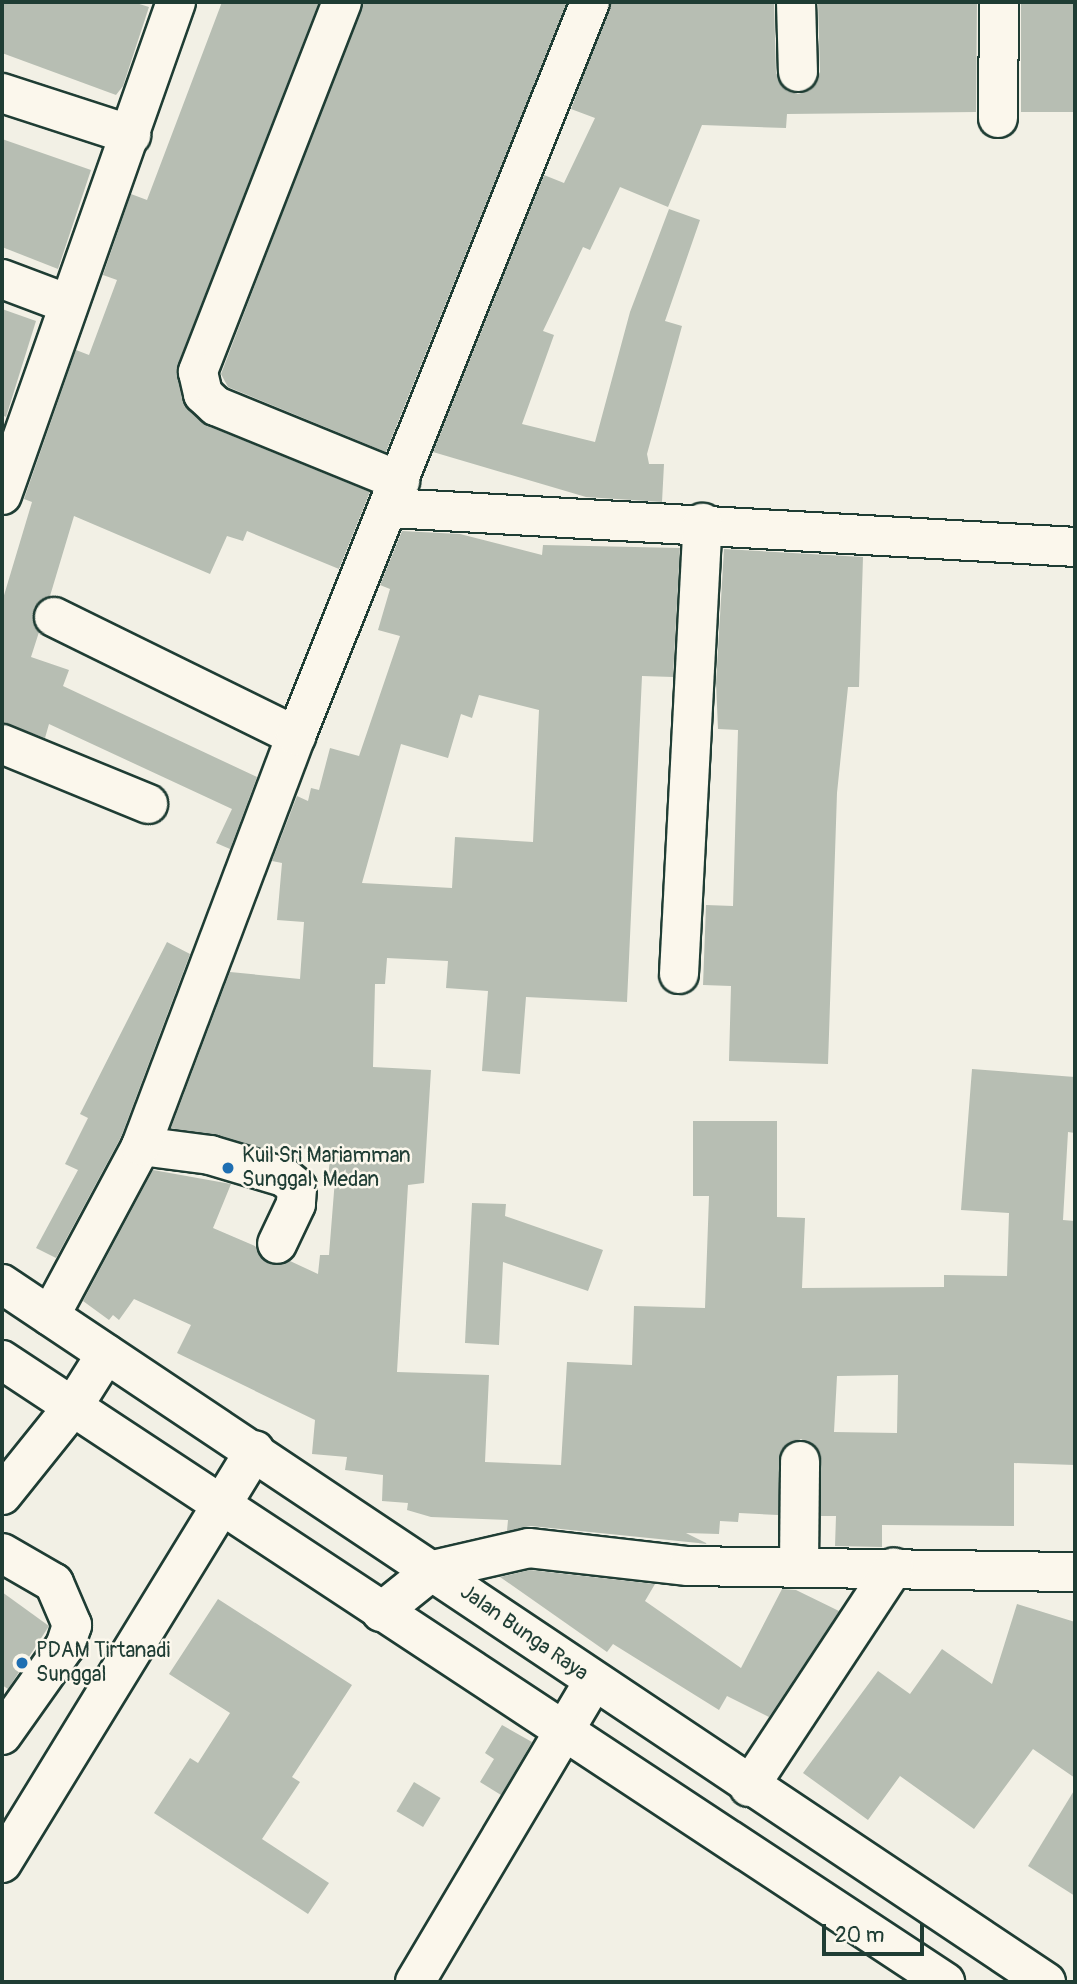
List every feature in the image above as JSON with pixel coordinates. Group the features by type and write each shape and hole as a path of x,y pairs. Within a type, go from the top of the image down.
{"street":[{"path":"2,495 8,449 68,304 131,135 176,2"},
{"path":"342,2 198,372 203,394 216,406 395,494 704,523 1075,547"},
{"path":"50,1316 141,1146 296,736 590,2"},
{"path":"796,2 798,72"},
{"path":"998,118 999,2"},
{"path":"2,93 131,135"},
{"path":"2,279 68,304"},
{"path":"679,974 704,523"},
{"path":"54,617 296,736"},
{"path":"2,744 148,804"},
{"path":"141,1146 210,1155 284,1177 297,1188 296,1204 277,1244"},
{"name":"Jalan Bunga Raya","path":"2,1284 255,1450 749,1787 1046,1982"},
{"path":"2,1495 72,1408 106,1354"},
{"path":"2,1360 945,1982"},
{"path":"2,1863 255,1450"},
{"path":"799,1564 800,1461"},
{"path":"381,1612 433,1570 529,1548 688,1566 799,1564 1075,1572"},
{"path":"2,1553 54,1583 72,1625 65,1646 2,1735"},
{"path":"749,1787 894,1567"},
{"path":"415,1982 561,1730 593,1682"}],"building":[{"path":"2,2 133,2 149,7 123,86 116,95 2,53"},
{"path":"222,2 319,2 178,364 182,399 208,426 370,492 339,569 247,531 243,541 227,536 210,574 74,516 50,596 34,608 39,632 31,657 69,670 63,686 257,777 230,849 216,843 232,809 49,724 45,738 2,722 2,602 32,502 24,499 76,350 89,355 117,280 103,275 131,194 147,200"},
{"path":"363,2 567,2 386,452 228,387 221,374"},
{"path":"611,2 774,2 776,73 787,91 798,94 810,90 820,72 818,2 977,2 976,112 787,114 786,128 702,125 668,207 620,187 590,250 583,247 543,331 554,335 522,424 595,442 630,312 669,209 700,220 665,321 682,326 647,454 649,464 664,464 662,502 586,497 433,452 544,175 564,183 595,118 571,109"},
{"path":"1021,2 1075,2 1075,112 1021,112"},
{"path":"2,139 91,170 58,269 2,247"},
{"path":"2,309 36,321 6,417 2,415"},
{"path":"402,531 460,534 542,555 543,545 680,548 673,677 642,676 627,1002 526,997 520,1074 482,1071 488,991 446,988 448,961 387,958 385,984 375,984 373,1067 431,1070 424,1183 408,1185 397,1372 489,1375 485,1462 561,1465 567,1362 632,1365 634,1306 705,1308 709,1196 693,1196 693,1121 777,1121 777,1217 805,1218 802,1288 944,1287 944,1275 1007,1276 1009,1213 961,1210 972,1069 1075,1077 1075,1133 1068,1132 1063,1220 1075,1221 1075,1465 1014,1463 1014,1526 882,1525 882,1547 835,1546 836,1516 821,1516 819,1451 801,1439 781,1451 778,1515 739,1513 738,1522 720,1521 719,1534 686,1533 708,1544 531,1526 507,1531 508,1520 431,1517 407,1510 408,1503 382,1501 383,1475 345,1470 347,1457 312,1454 315,1420 177,1353 191,1325 134,1299 119,1320 113,1315 109,1320 83,1301 153,1170 231,1184 213,1228 255,1246 267,1263 290,1261 318,1274 320,1255 329,1255 335,1179 328,1178 331,1149 262,1148 171,1128 230,972 300,979 304,922 277,920 282,863 272,861 297,796 308,801 311,788 319,790 330,748 359,756 400,636 378,630 390,589 380,585","holes":["479,695 539,710 533,842 455,837 452,888 362,883 401,744 448,758 461,714 472,718","898,1375 897,1433 834,1432 837,1376"]},
{"path":"724,549 863,557 859,687 848,687 837,793 828,1064 729,1061 731,986 703,985 706,905 733,906 738,730 718,729 716,683"},
{"path":"167,942 190,954 121,1137 56,1258 36,1248 78,1170 65,1164 88,1118 80,1114"},
{"path":"472,1203 506,1204 505,1216 603,1250 588,1291 503,1262 499,1345 465,1343"},
{"path":"530,1570 655,1584 645,1601 741,1668 782,1589 796,1590 839,1611 769,1717 727,1696 719,1710 613,1644 607,1652 500,1577"},
{"path":"2,1592 49,1626 8,1689 2,1685"},
{"path":"218,1599 352,1685 292,1777 300,1782 262,1839 329,1883 308,1914 154,1813 190,1758 198,1763 230,1713 169,1674"},
{"path":"1017,1604 1075,1622 1075,1778 1033,1749 974,1829 900,1776 868,1820 803,1773 878,1671 910,1694 942,1649 992,1684"},
{"path":"502,1725 532,1742 501,1795 480,1782 494,1759 485,1753"},
{"path":"414,1782 441,1798 423,1827 396,1811"},
{"path":"1075,1789 1075,1896 1028,1866"}],"place":[{"name":"Kuil Sri Mariamman Sunggal, Medan","path":"228,1168"},
{"name":"PDAM Tirtanadi Sunggal","path":"22,1663"}]}
